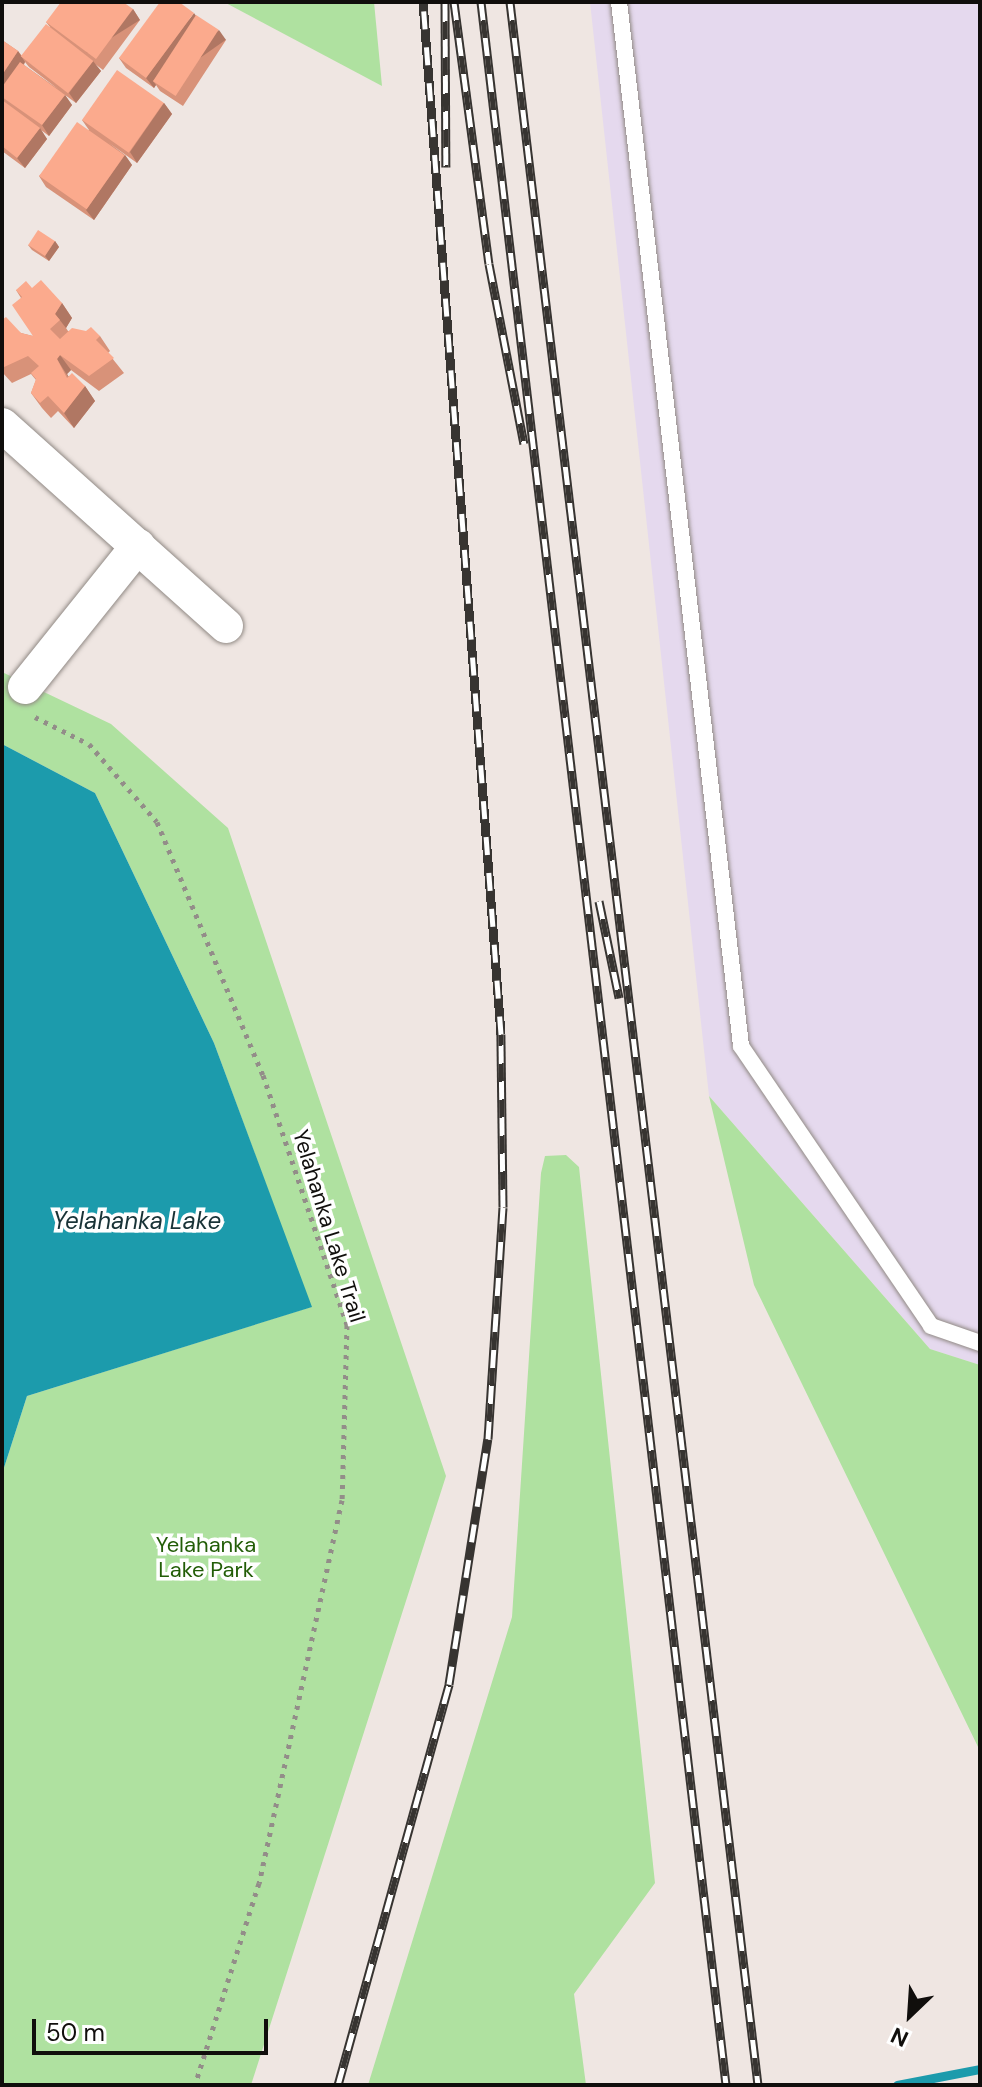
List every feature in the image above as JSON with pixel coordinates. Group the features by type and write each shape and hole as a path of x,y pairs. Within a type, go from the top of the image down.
{"street":[{"path":"8,442 138,546 226,626"},
{"path":"26,700 138,546"}],"lane":[{"path":"619,2 741,1046 931,1326 980,1343"}],"path":[{"name":"Yelahanka Lake Trail","path":"26,700 89,744 157,822 263,1075 347,1325 342,1500 259,1883 195,2085"}],"shaded area":[{"path":"590,2 980,2 980,1365 930,1349 709,1096"}],"green space":[{"path":"224,2 374,2 382,86"},
{"name":"Yelahanka Lake Park","path":"2,672 111,724 228,828 446,1476 251,2085 2,2085 2,1474 27,1396 311,1307 214,1043 95,793 2,744"},
{"path":"709,1096 930,1349 980,1365 980,1751 754,1285"},
{"path":"566,1155 579,1167 655,1883 574,1994 586,2085 368,2085 512,1617 541,1173 545,1156"}],"water":[{"name":"Yelahanka Lake","path":"2,744 95,793 214,1043 312,1307 27,1396 2,1474"}],"building":[{"path":"61,2 123,2 133,9 96,59 46,22"},
{"path":"160,2 179,2 194,13 146,78 119,58"},
{"path":"196,15 219,30 176,96 153,81"},
{"path":"46,24 93,61 68,93 21,56"},
{"path":"2,40 18,51 2,75"},
{"path":"20,62 65,95 42,125 2,97 2,87"},
{"path":"117,70 164,103 129,153 82,120"},
{"path":"2,100 40,128 17,158 2,146"},
{"path":"77,122 125,155 87,209 39,176"},
{"path":"38,230 55,241 45,256 28,245"},
{"path":"41,280 62,303 55,314 60,320 50,329 60,339 72,328 86,331 91,327 100,336 96,340 114,358 89,376 60,355 57,359 67,378 72,373 85,386 64,413 48,396 40,403 31,393 36,379 31,373 39,366 28,356 2,368 2,320 6,317 21,333 33,336 12,305 22,297 16,290 26,281 32,288"}],"waterway":[{"path":"897,2085 980,2069"}],"railway":[{"path":"338,2085 449,1684 488,1439 503,1207 501,1034 423,2"},
{"path":"454,2 489,264 524,444"},
{"path":"481,2 726,2085"},
{"path":"510,2 758,2085"},
{"path":"445,3 446,167"},
{"path":"599,901 619,998"}]}
